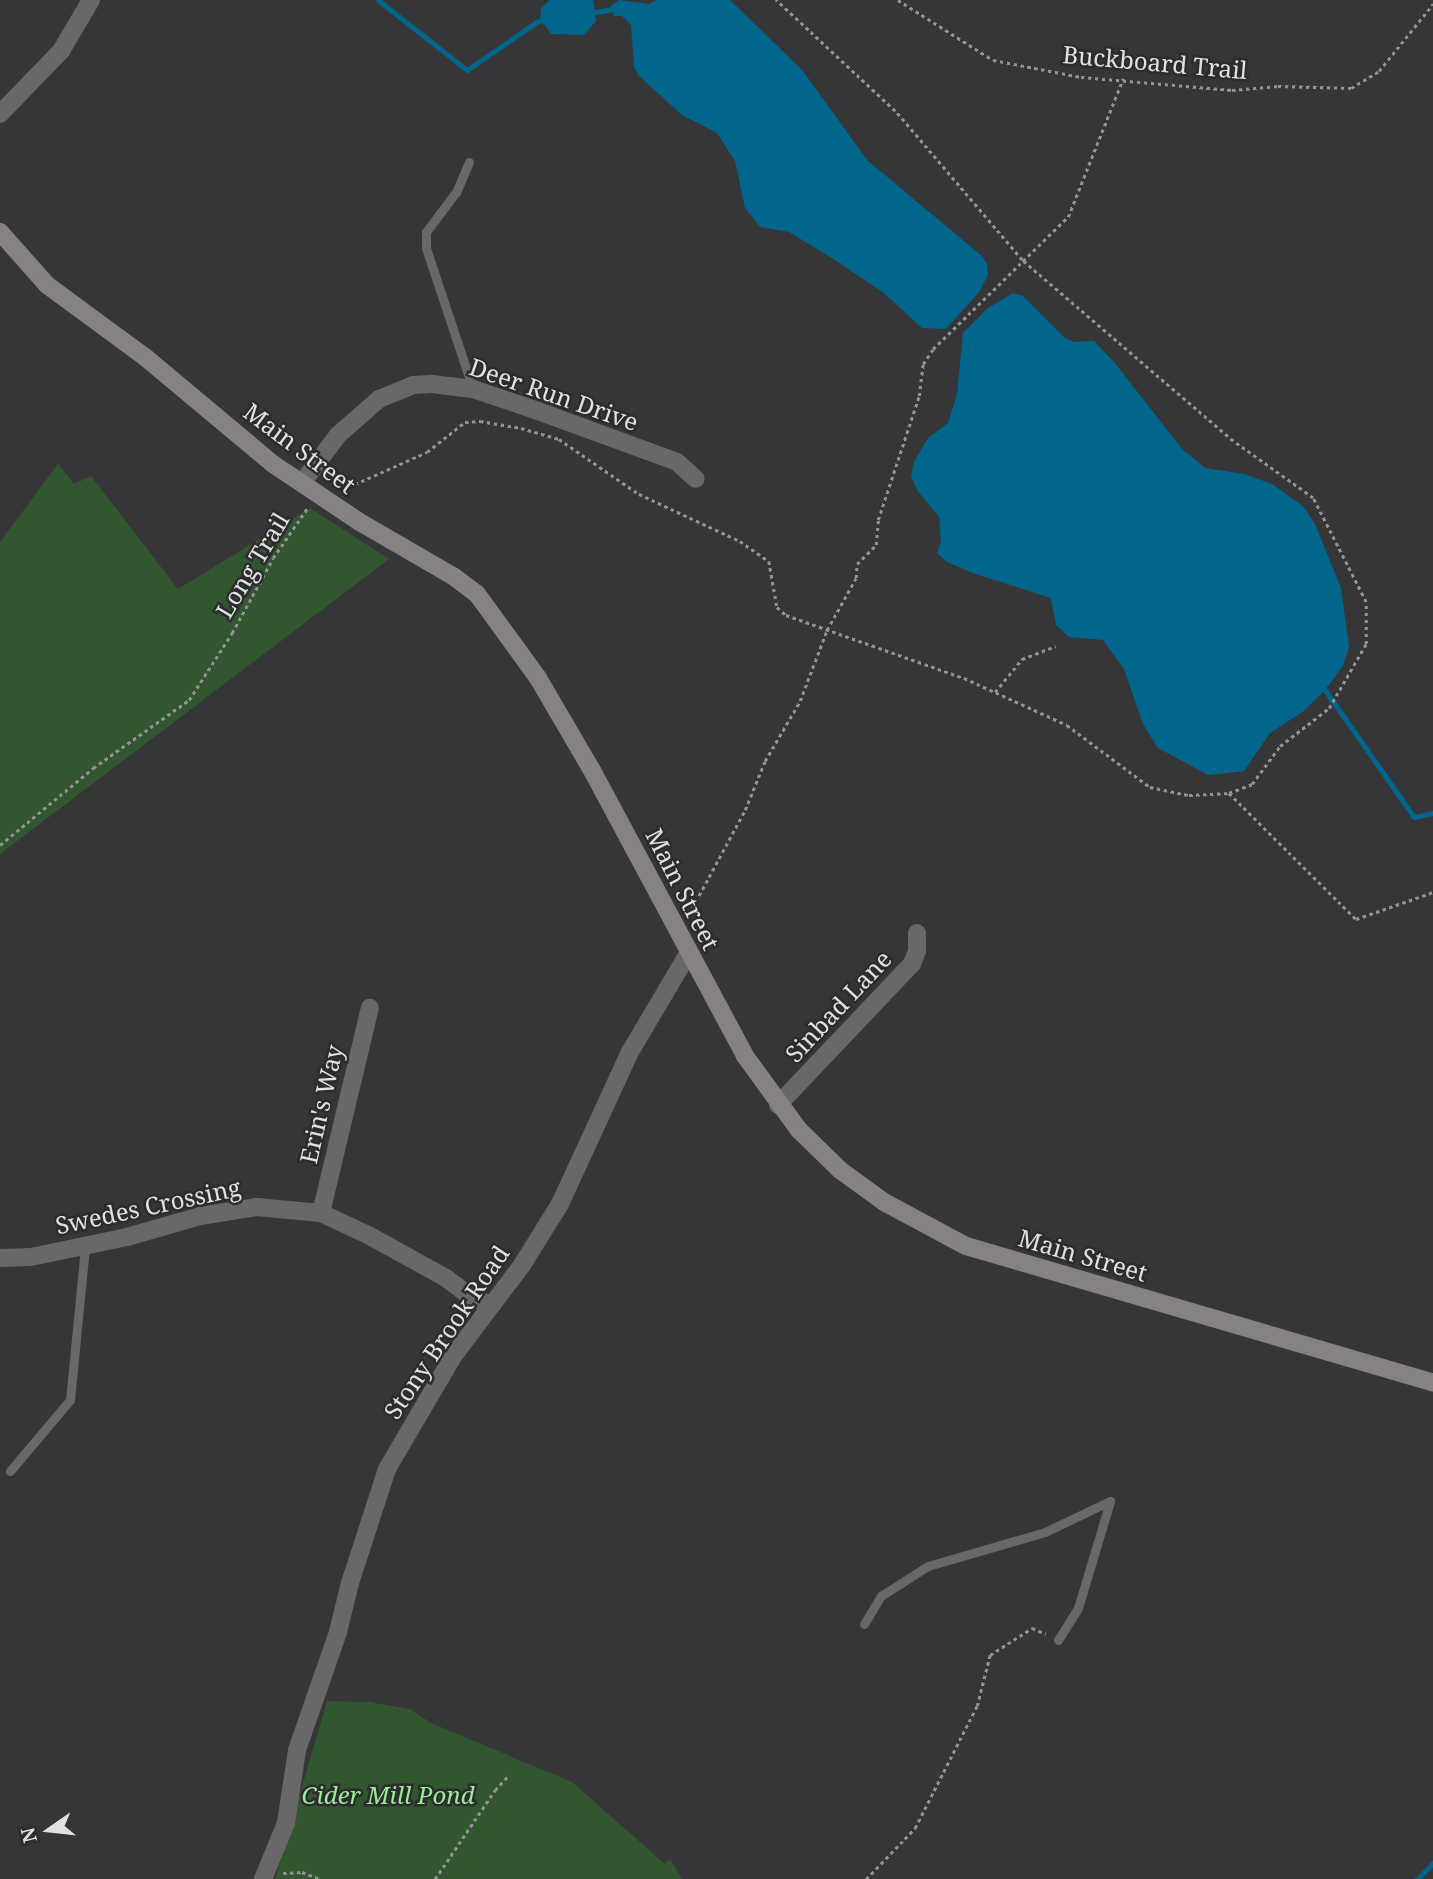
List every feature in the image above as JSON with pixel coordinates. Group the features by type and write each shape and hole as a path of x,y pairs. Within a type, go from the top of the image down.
{"main road":[{"name":"Main Street","path":"0,232 47,285 145,357 273,464 325,500 453,576 477,594 538,678 594,774 688,954 745,1056 778,1105 799,1130 841,1170 884,1202 966,1246 1433,1383"}],"street":[{"path":"0,114 61,51 92,0"},
{"name":"Deer Run Drive","path":"302,483 338,435 379,399 395,390 432,384 473,389 677,462 696,479"},
{"name":"Sinbad Lane","path":"778,1105 912,964 917,951 917,933"},
{"name":"Stony Brook Road","path":"265,1877 286,1823 298,1750 338,1632 349,1583 387,1469 454,1355 492,1305 560,1204 630,1052 688,954"},
{"name":"Erin's Way","path":"321,1213 370,1008"},
{"name":"Swedes Crossing","path":"0,1258 31,1257 200,1216 257,1207 321,1213 370,1236 446,1278 473,1298 492,1305"}],"lane":[{"path":"469,162 456,191 426,232 426,248 473,389"},
{"path":"10,1471 70,1400 85,1246"},
{"path":"864,1624 881,1596 928,1566 1045,1532 1110,1501 1078,1608 1058,1640"}],"path":[{"path":"776,0 895,111 1021,260 1233,441 1313,498 1366,601 1366,644 1329,708 1280,746 1252,784 1229,793 1189,795 1150,787 1068,725 964,678 827,630"},
{"name":"Buckboard Trail","path":"898,0 993,60 1081,77 1232,90 1278,86 1351,88 1379,71 1433,4"},
{"path":"678,931 745,810 765,761 800,701 827,630 856,578 857,564 876,545 878,520 919,396 923,364 933,349 1021,260 1068,217 1123,79"},
{"name":"Long Trail","path":"0,845 93,768 189,700 307,508 427,452 459,425 480,421 559,439 639,494 740,541 769,561 777,607 786,615 827,630"},
{"path":"995,692 1022,659 1056,646"},
{"path":"1229,793 1356,919 1433,892"},
{"path":"866,1879 915,1828 977,1706 990,1655 1032,1628 1058,1640"},
{"path":"435,1879 495,1790 509,1775"},
{"path":"265,1877 302,1872 320,1879"}],"green space":[{"path":"58,464 74,484 91,476 178,589 310,508 389,559 0,854 0,542"},
{"name":"Cider Mill Pond","path":"327,1701 369,1702 410,1709 431,1723 572,1782 665,1864 670,1859 682,1879 275,1879"}],"water":[{"path":"550,0 593,0 596,21 584,35 551,34 540,19 541,8"},
{"path":"619,0 649,4 657,0 730,0 803,71 867,160 982,256 987,264 988,275 979,292 946,329 922,328 884,293 835,260 789,232 760,227 745,208 735,161 717,133 682,115 639,76 634,67 631,25 622,16 614,16 611,6"},
{"path":"1013,293 1023,296 1065,338 1074,342 1094,341 1114,362 1182,449 1205,468 1244,474 1272,484 1304,507 1315,524 1341,588 1349,647 1343,666 1325,690 1304,711 1270,733 1244,771 1208,775 1158,748 1143,724 1124,669 1103,640 1069,637 1056,625 1051,598 973,573 947,562 937,553 941,541 939,517 917,490 911,476 914,462 928,438 948,423 957,394 963,333 988,308"}],"waterway":[{"path":"378,0 467,70 538,21 545,20"},
{"path":"590,13 612,9"},
{"path":"1325,690 1414,817 1433,813"},
{"path":"1417,1879 1433,1863"}]}
